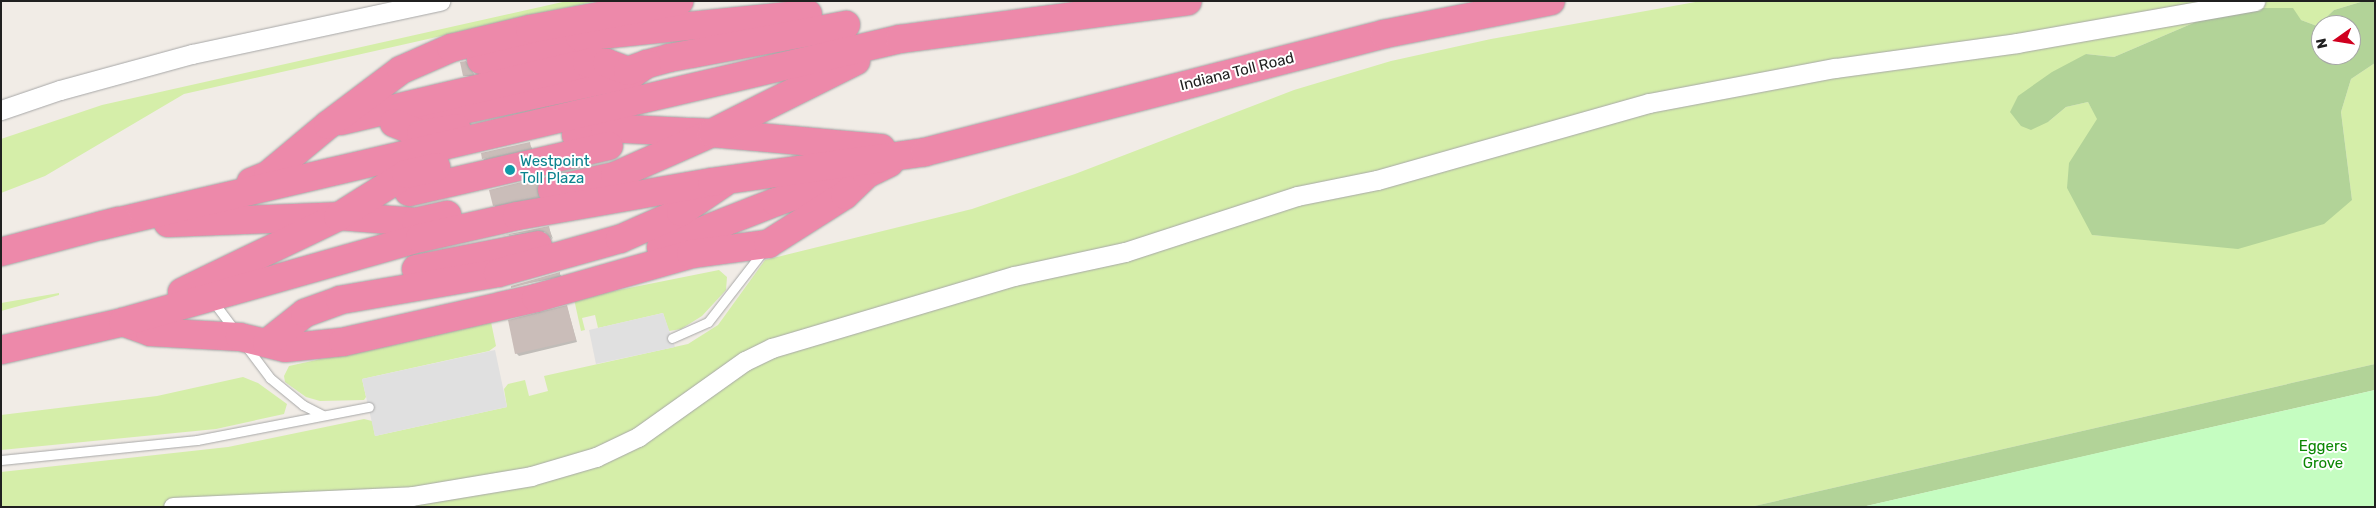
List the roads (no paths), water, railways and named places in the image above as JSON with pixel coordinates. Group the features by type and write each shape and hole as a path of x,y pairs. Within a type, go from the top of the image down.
{"highway":[{"path":"12,249 81,234 158,224 231,189 268,175 295,155 326,127 401,70 451,48 530,29 679,1"},
{"path":"757,1 846,25 878,37 900,39"},
{"path":"100,226 900,39 1187,1"},
{"name":"Indiana Toll Road","path":"915,154 1384,34 1551,1"},
{"path":"358,102 396,83 422,75 580,37 808,14"},
{"path":"12,249 231,189 326,127 348,118 587,63 607,63 628,70 639,69 846,25"},
{"path":"100,226 339,216 416,222 615,176 712,133 900,39"},
{"path":"295,155 335,137 394,123 425,134 594,103 611,95 639,69"},
{"path":"120,322 339,216 406,174 596,131 712,133 915,154"},
{"path":"1,350 120,322 420,238 555,207 915,154"},
{"path":"120,322 150,332 229,334 283,339 640,255 820,196 915,154"},
{"path":"589,241 658,258 768,244 845,195 867,174 915,154"},
{"path":"229,334 297,308 336,288 589,241 678,193 719,182"},
{"path":"283,339 305,313 340,300 498,273 589,241 682,212 719,182"},
{"path":"290,275 306,276 343,272 496,235 635,206 655,206"},
{"path":"283,339 300,348 353,339 536,298 691,254"},
{"path":"297,308 324,282 343,272"}],"street":[{"path":"1,110 60,90 192,54 440,1"},
{"path":"173,507 412,496 531,476 596,457 638,437 744,361 772,348 1014,276 1125,252 1297,196 1377,180 1649,103 1835,68 2017,43 2255,1"}],"lane":[{"path":"672,338 708,322 768,244 857,162"},
{"path":"171,297 194,292 206,293 210,297 229,334 270,378 303,404 322,415"},
{"path":"1,460 197,440 369,407"}],"place":[{"name":"Westpoint Toll Plaza","path":"510,170"}],"park label":[{"name":"Eggers Grove","path":"2323,454"}]}
